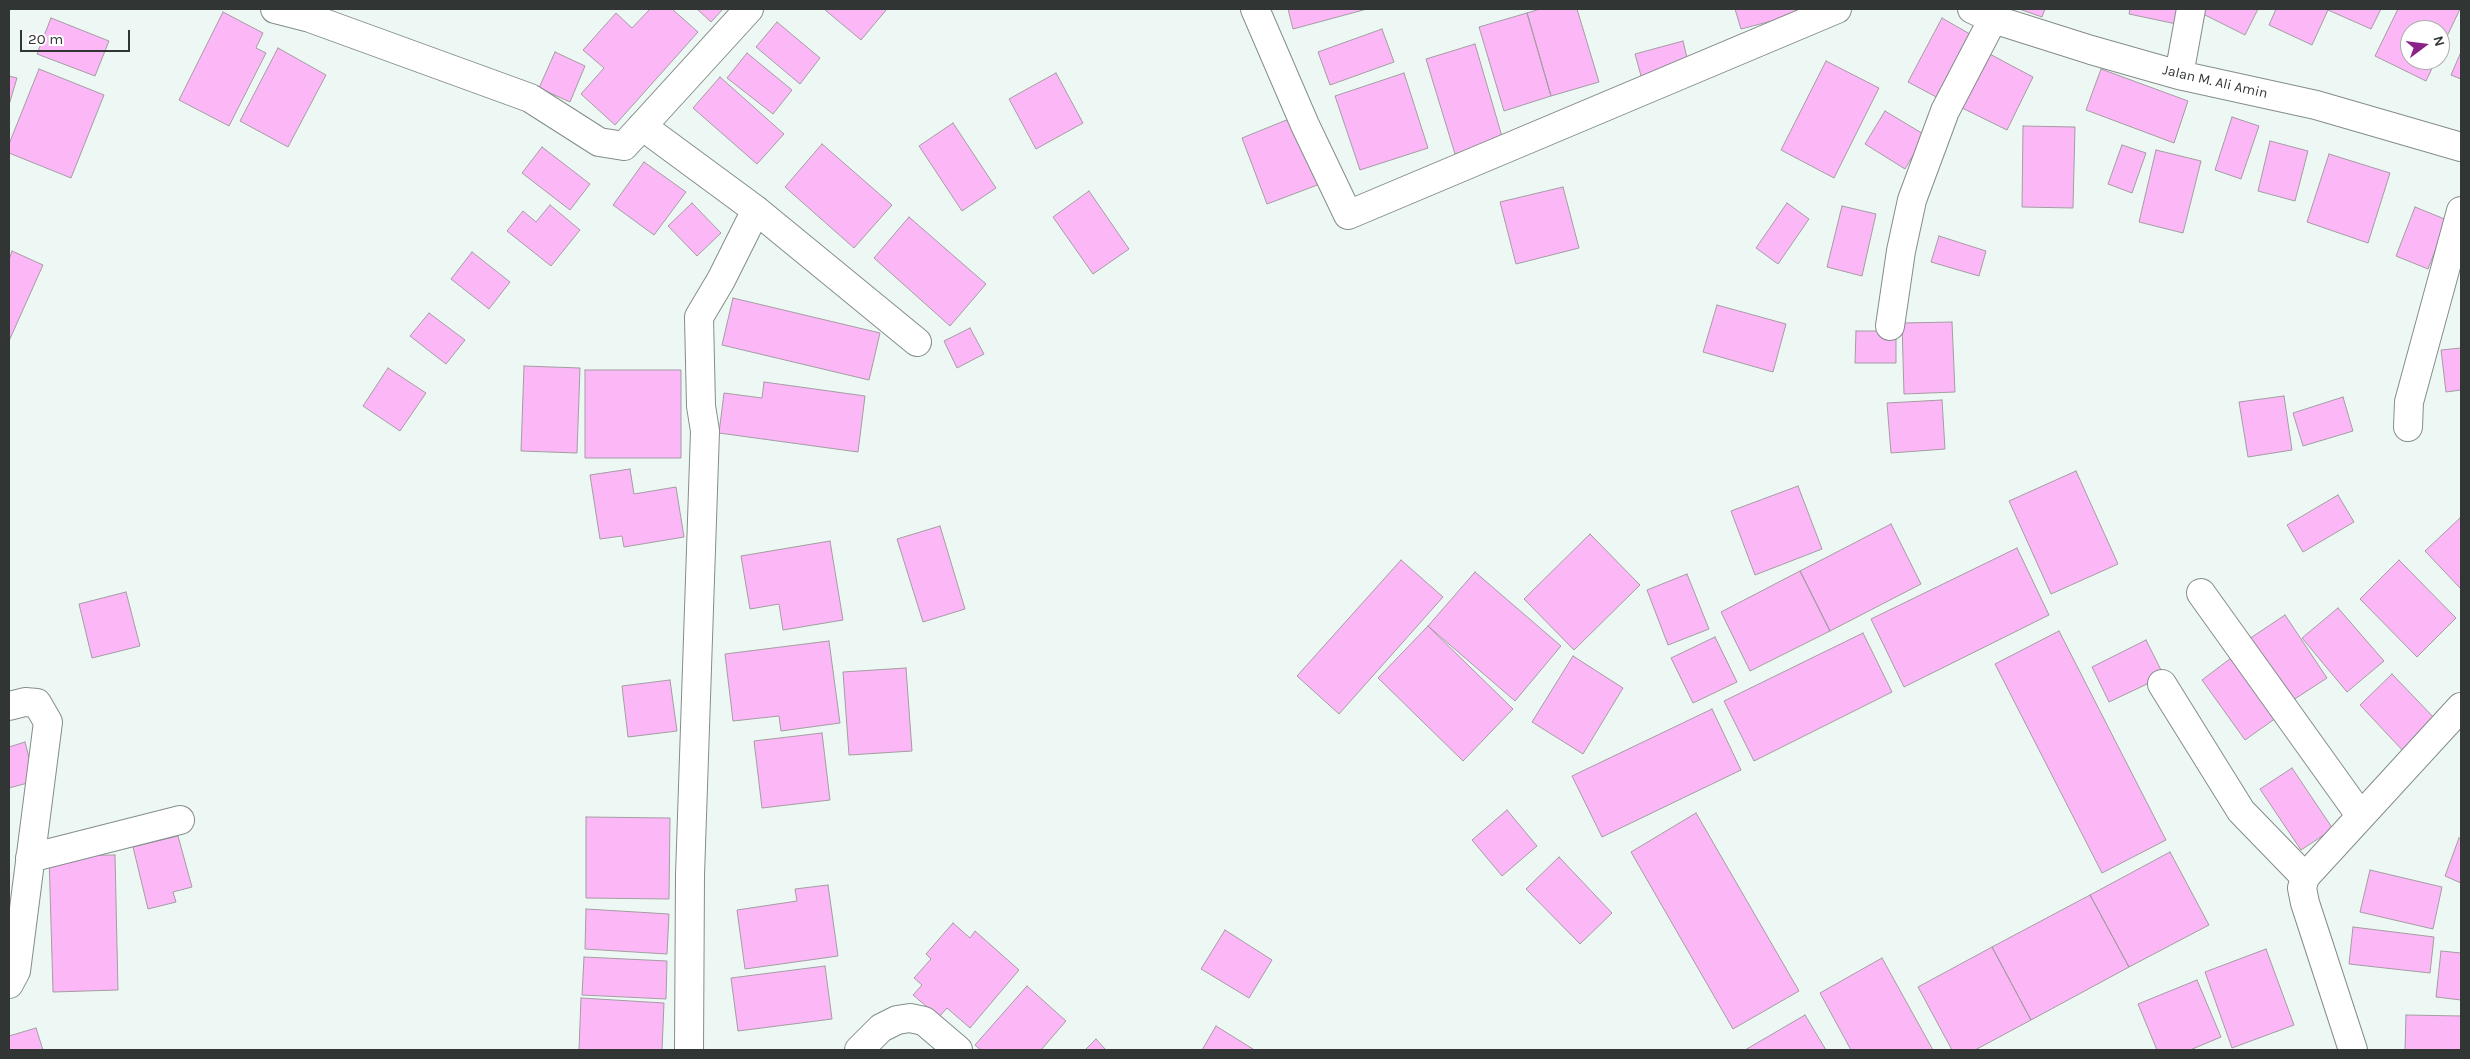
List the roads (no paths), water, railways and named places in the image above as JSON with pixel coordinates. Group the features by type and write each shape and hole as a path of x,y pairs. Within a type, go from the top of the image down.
{"street":[{"path":"275,9 310,18 530,98 599,142 624,146 749,9"},
{"path":"1255,9 1305,125 1348,215 1837,9"},
{"path":"2179,75 2191,9"},
{"path":"1890,326 1901,251 1912,200 1983,14"},
{"name":"Jalan M. Ali Amin","path":"1983,14 2179,75 2316,105 2461,147"},
{"path":"642,126 756,210 917,342"},
{"path":"689,1050 690,865 705,431 702,406 699,317 721,280 756,210"},
{"path":"2408,427 2409,402 2461,211"},
{"path":"2201,593 2360,816"},
{"path":"2162,684 2242,811 2305,876"},
{"path":"9,706 25,702 37,703 48,722 16,971 9,984"},
{"path":"2353,1050 2305,903 2302,888 2305,876 2461,708"},
{"path":"30,858 180,820"},
{"path":"859,1050 881,1028 897,1020 910,1018 924,1021 958,1050"}]}
